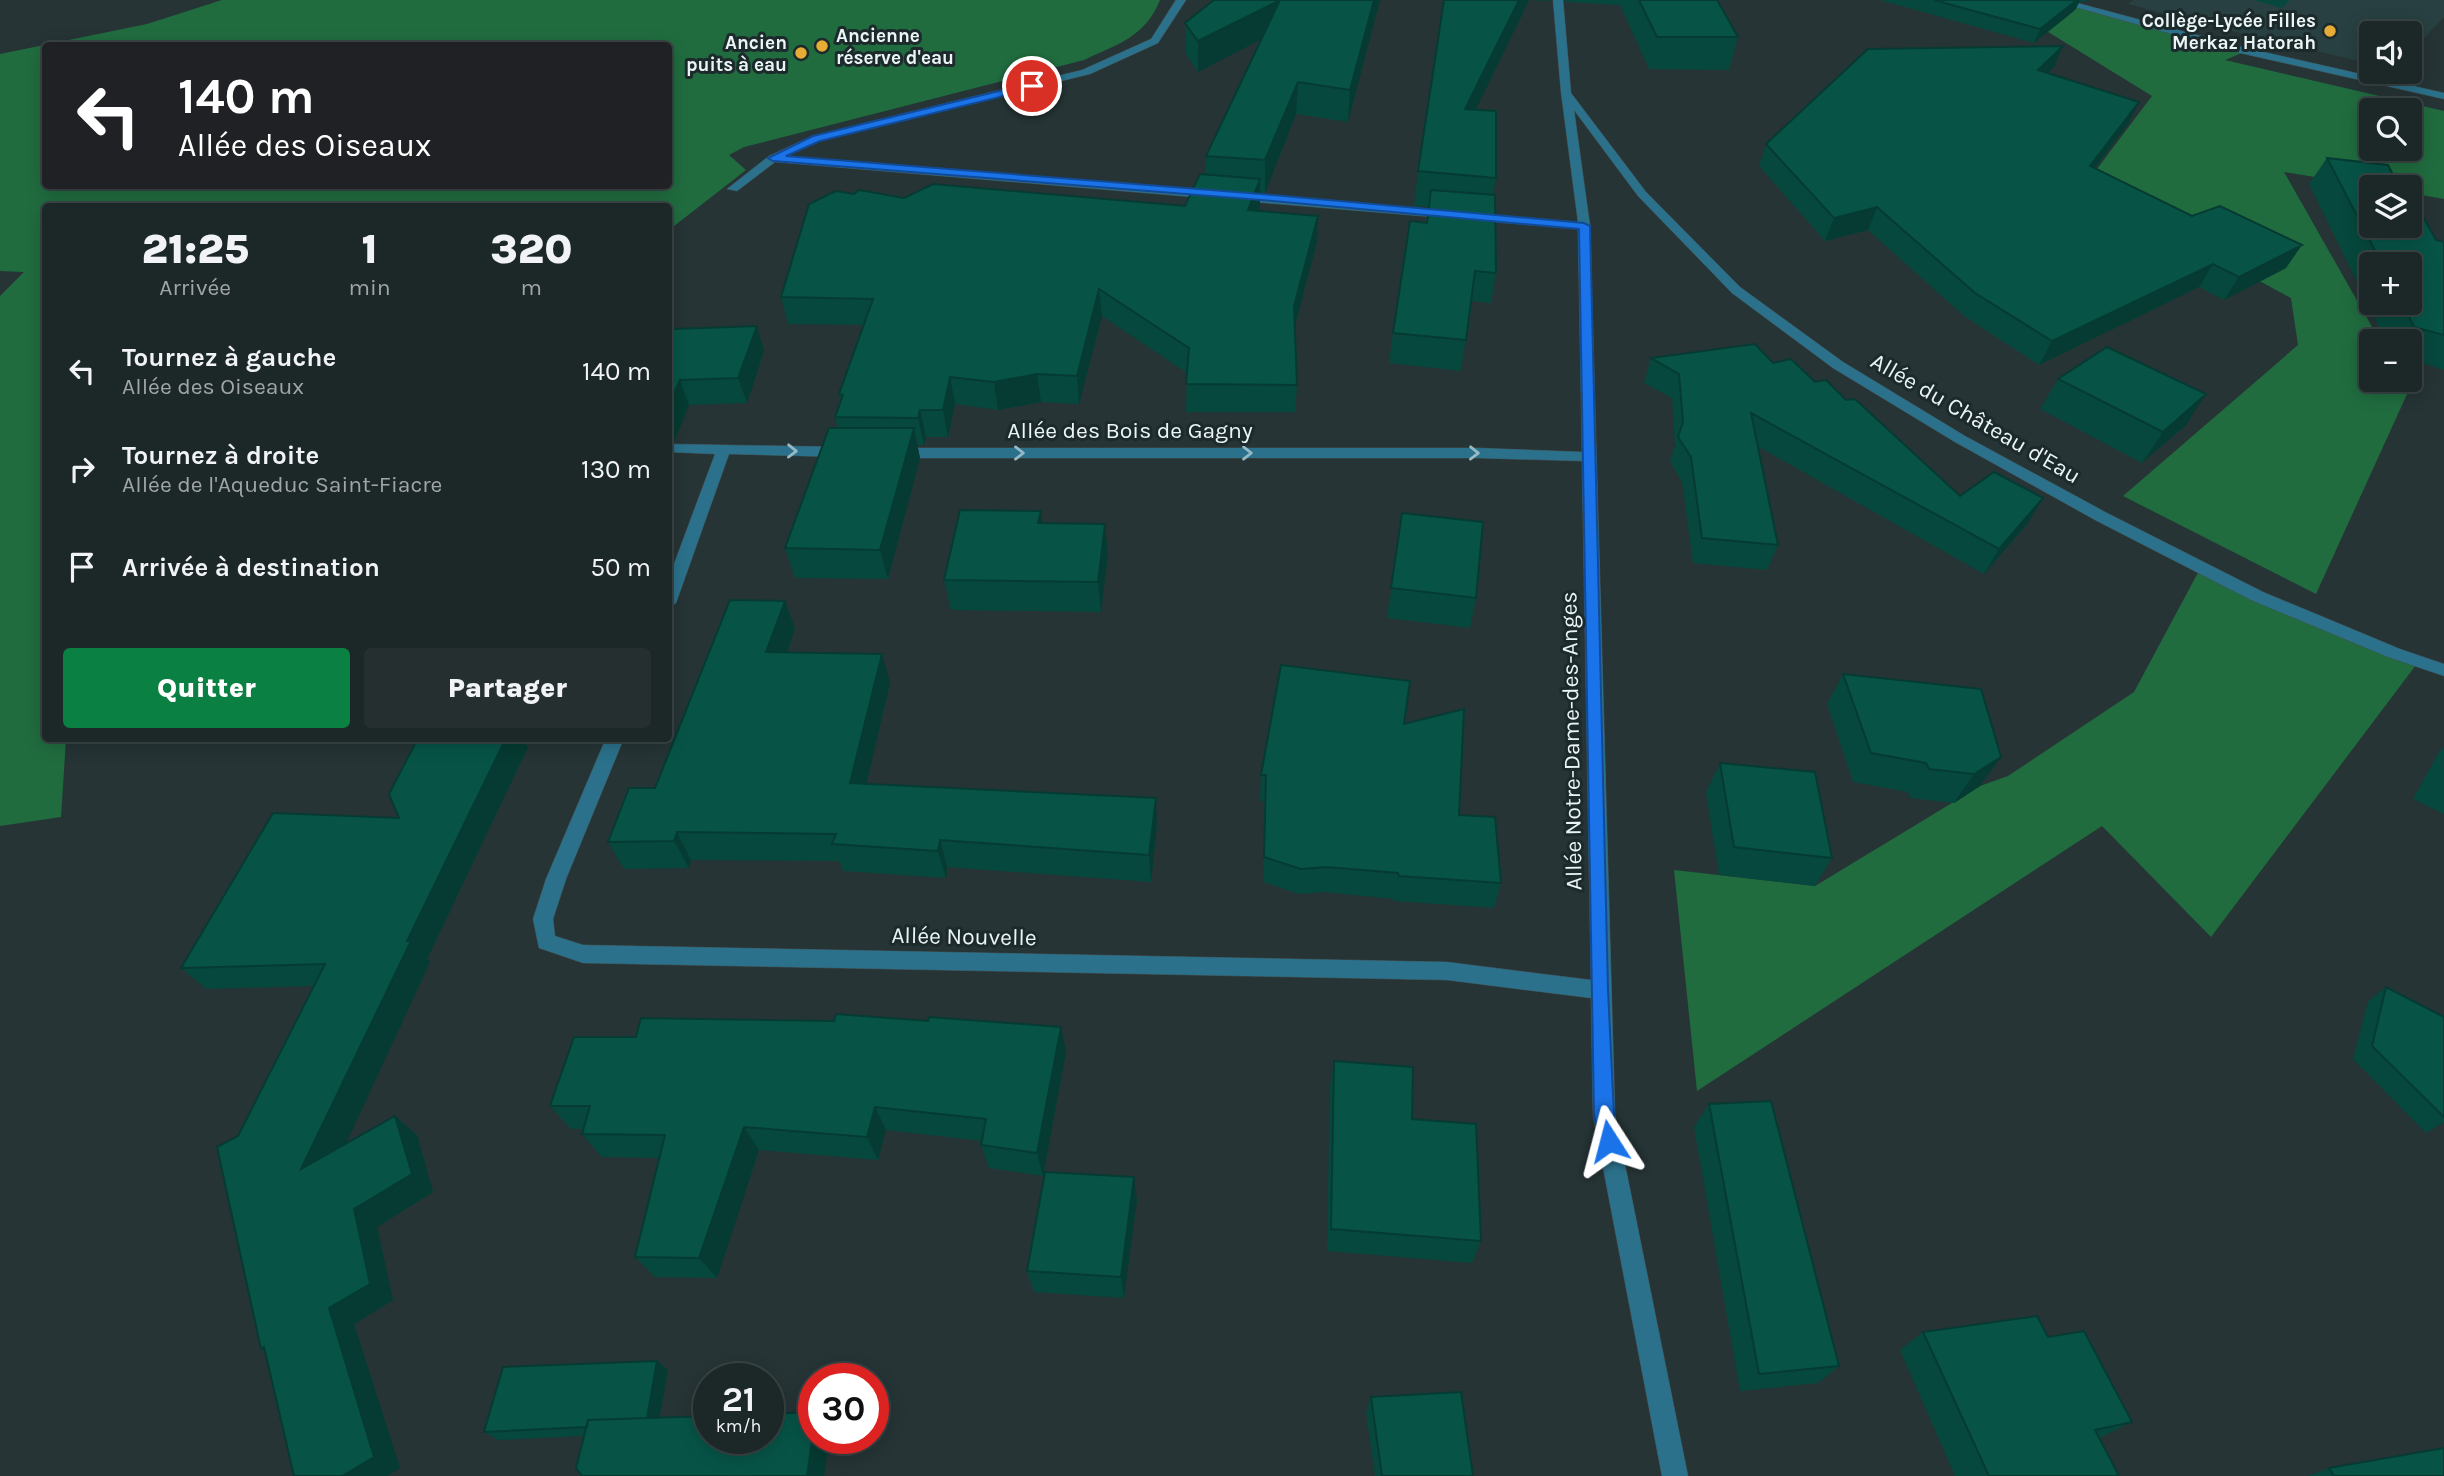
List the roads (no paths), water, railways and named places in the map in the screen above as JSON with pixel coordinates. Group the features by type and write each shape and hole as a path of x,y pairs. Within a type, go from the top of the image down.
{"street":[{"path":"733,188 773,158 817,138 1086,72 1155,41 1181,0"},
{"name":"Allée Notre-Dame-des-Anges","path":"1558,0 1566,92 1584,226 1591,457 1599,990 1604,1115 1675,1476"},
{"path":"2055,0 2245,51 2444,96"},
{"name":"Allée du Château d'Eau","path":"1566,92 1642,194 1737,290 1838,365 1960,439 2102,517 2257,596 2394,653 2444,670"},
{"path":"773,158 1584,226"},
{"path":"672,448 858,452"},
{"path":"672,592 723,450"},
{"name":"Allée des Bois de Gagny","path":"885,453 1451,453 1591,457"},
{"name":"Allée Nouvelle","path":"613,742 556,879 543,919 546,942 583,954 1447,971 1599,990"}],"place":[{"name":"Collège-Lycée Filles Merkaz Hatorah","path":"2330,31"},
{"name":"Ancienne réserve d'eau","path":"822,46"},
{"name":"Ancien puits à eau","path":"801,53"}]}
